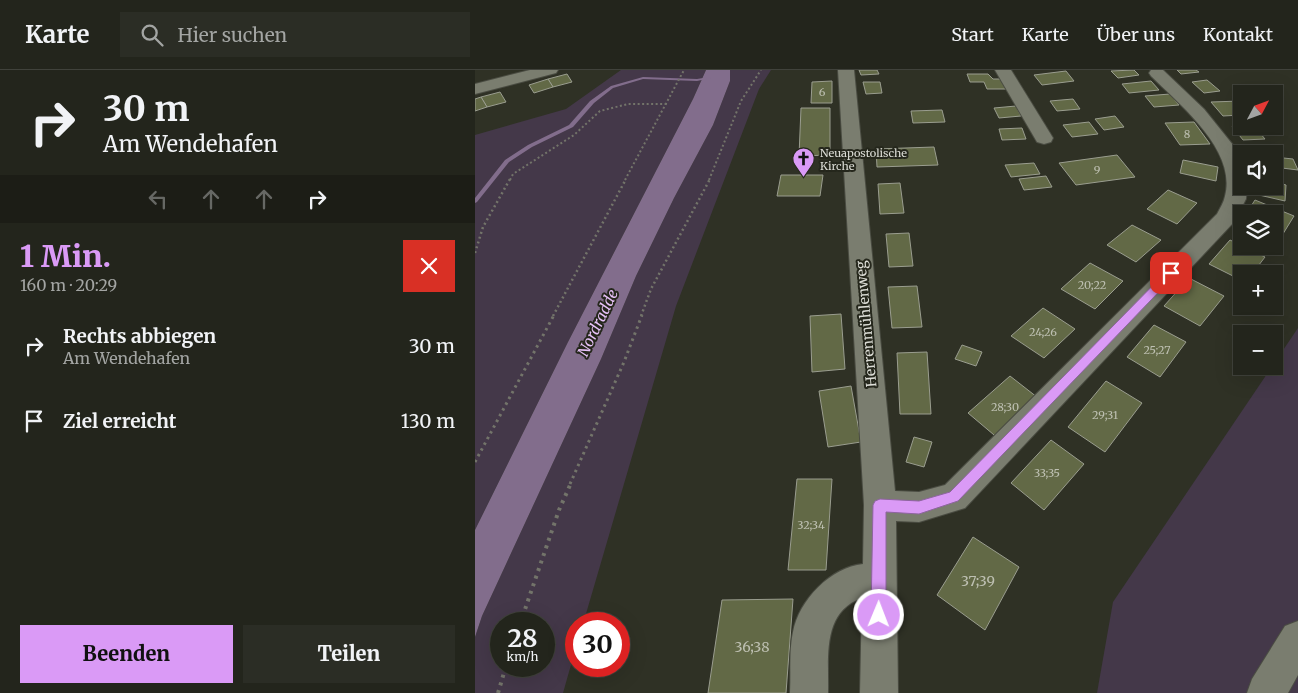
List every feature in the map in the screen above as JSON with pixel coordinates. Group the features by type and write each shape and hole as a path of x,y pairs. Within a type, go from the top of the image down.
{"street":[{"path":"475,89 550,70"},
{"name":"Herrenmühlenweg","path":"846,70 880,505 879,693"},
{"path":"1003,70 1044,138"},
{"path":"880,505 919,507 954,497 1226,217 1236,195 1236,174 1231,156 1213,129 1157,73"},
{"path":"809,693 811,631 826,602 853,582 880,579"},
{"path":"1266,693 1298,638"}],"path":[{"path":"475,462 684,70"},
{"path":"523,612 559,510 624,362 651,289 715,169 741,101 761,70"},
{"path":"475,253 483,227 513,174 574,135 600,111 629,104 667,104"},
{"path":"498,693 503,677"}],"shaded area":[{"path":"621,70 706,70 475,530 475,135 566,109"},
{"path":"730,70 771,70 759,89 676,306 587,612 565,612 565,677 568,677 563,693 475,693 475,637 482,616 601,359 636,276 674,198 713,125 730,81"},
{"path":"1298,328 1298,693 1097,693 1113,602 1266,375 1283,375 1283,350"}],"water":[{"name":"Nordradde","path":"706,70 730,70 730,81 713,125 674,198 636,276 601,359 482,616 475,637 475,530"}],"building":[{"path":"859,70 877,70 879,74 861,75"},
{"path":"1134,70 1139,75 1118,78 1111,71"},
{"path":"1177,70 1196,70 1199,72 1181,74"},
{"path":"1066,71 1074,81 1042,85 1034,75"},
{"path":"567,74 572,82 553,87 548,79"},
{"path":"967,74 988,74 993,79 1001,79 1009,89 987,89 984,82 970,82"},
{"path":"548,79 553,87 534,93 529,85"},
{"path":"1207,80 1220,91 1204,93 1192,82"},
{"path":"832,81 832,103 811,103 812,82"},
{"path":"1151,81 1159,90 1129,93 1122,84"},
{"path":"863,82 880,82 882,93 866,94"},
{"path":"500,92 506,102 487,107 481,97"},
{"path":"1170,94 1179,105 1154,107 1145,96"},
{"path":"481,97 487,107 475,111 475,99"},
{"path":"1073,99 1080,109 1057,111 1050,101"},
{"path":"1233,101 1233,115 1223,116 1211,102"},
{"path":"1016,106 1021,116 999,118 994,108"},
{"path":"801,108 830,108 830,155 799,156"},
{"path":"942,110 945,122 913,123 911,111"},
{"path":"1115,116 1124,127 1104,130 1095,119"},
{"path":"1089,122 1098,134 1072,137 1063,125"},
{"path":"1194,122 1210,144 1180,145 1165,123"},
{"path":"1022,128 1026,139 1002,140 999,129"},
{"path":"1239,135 1262,135 1265,139 1243,140"},
{"path":"934,147 938,165 877,167 876,149"},
{"path":"1117,155 1135,177 1076,185 1059,163"},
{"path":"1283,158 1293,159 1298,170 1283,168"},
{"path":"1183,160 1218,167 1216,181 1180,173"},
{"path":"1034,163 1040,174 1011,177 1005,165"},
{"path":"781,175 823,175 820,196 777,196"},
{"path":"1046,176 1052,187 1024,190 1019,179"},
{"path":"900,183 904,213 880,214 878,184"},
{"path":"1283,184 1286,185 1285,201 1259,195 1283,195"},
{"path":"1168,190 1197,203 1177,224 1147,209"},
{"path":"1255,200 1267,205 1252,205"},
{"path":"1283,211 1294,216 1283,234"},
{"path":"1132,225 1161,240 1136,262 1107,245"},
{"path":"909,233 913,266 889,267 886,234"},
{"path":"1230,240 1233,241 1233,255 1261,255 1265,257 1259,265 1233,265 1233,276 1209,264"},
{"path":"1090,263 1123,281 1095,309 1061,289"},
{"path":"1189,278 1224,296 1200,326 1164,306"},
{"path":"917,286 922,327 892,328 888,287"},
{"path":"1043,308 1075,329 1044,358 1011,336"},
{"path":"841,314 845,369 812,372 810,316"},
{"path":"1154,325 1186,342 1160,377 1127,357"},
{"path":"962,345 982,352 976,366 955,359"},
{"path":"927,352 931,414 900,414 897,353"},
{"path":"1010,376 1042,401 1000,440 968,413"},
{"path":"1106,381 1142,403 1105,452 1068,427"},
{"path":"851,386 861,442 828,447 819,391"},
{"path":"914,437 932,442 924,467 906,462"},
{"path":"1051,440 1084,464 1044,510 1011,483"},
{"path":"797,479 832,479 826,570 788,570"},
{"path":"973,537 1019,567 985,630 937,595"},
{"path":"793,599 786,693 708,693 722,600"}],"waterway":[{"path":"475,201 507,161 530,146 571,126 592,102 612,87 643,78 697,80 709,78"}],"place":[{"name":"Neuapostolische Kirche","path":"804,178"}],"route":[{"path":"879,615 880,505 919,507 954,497 1171,273"}]}
